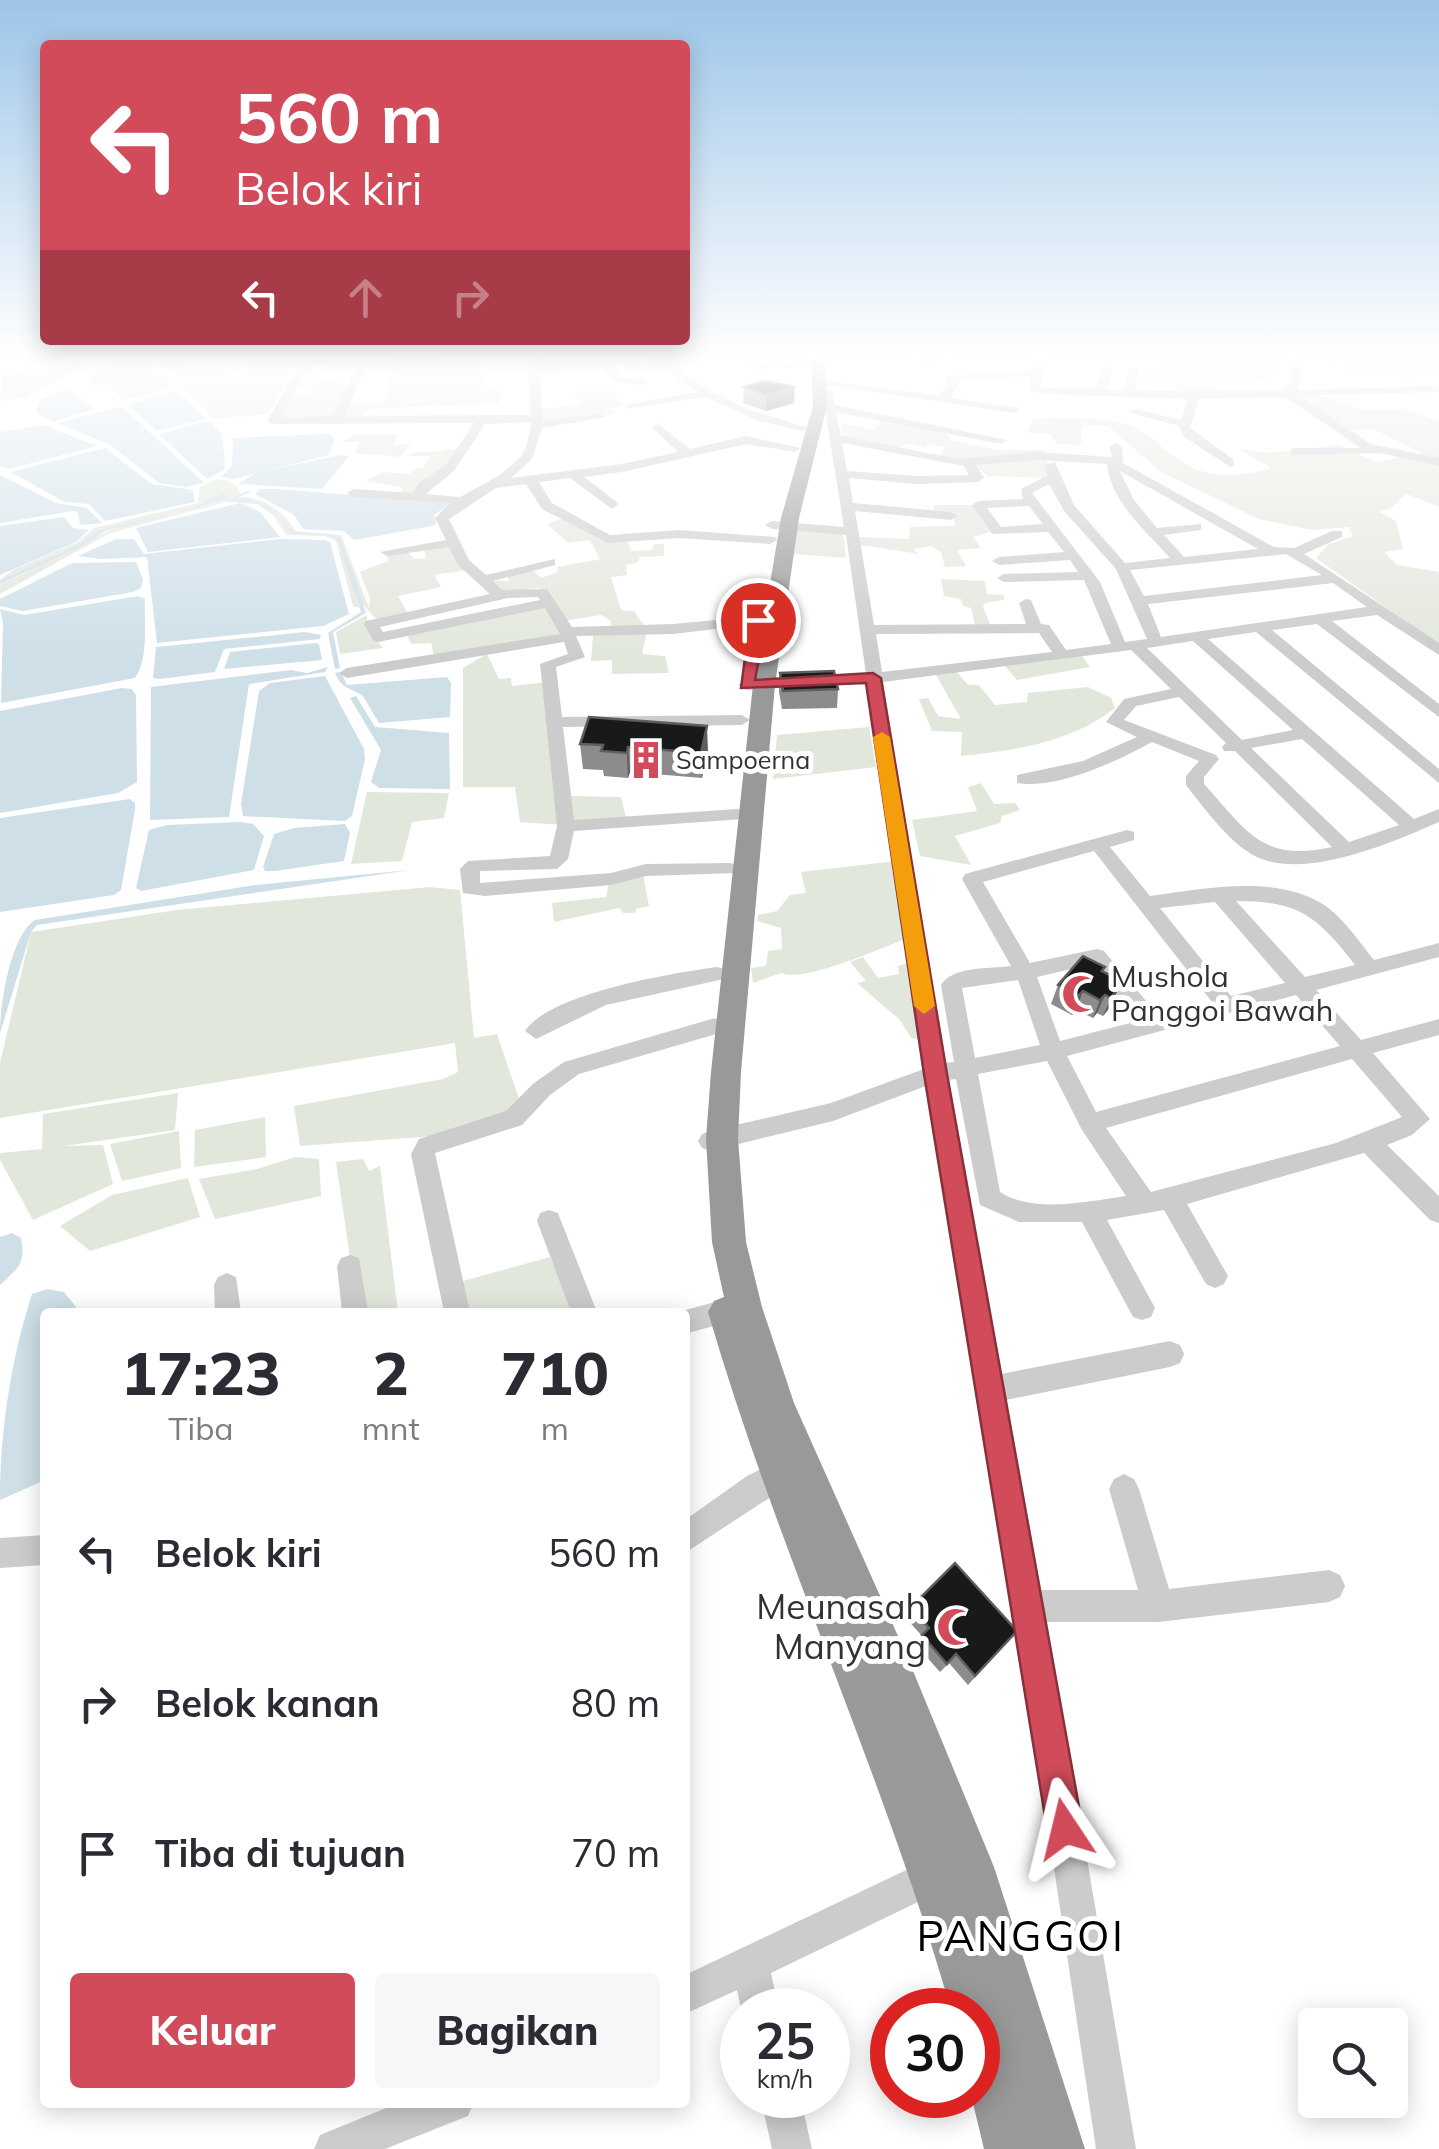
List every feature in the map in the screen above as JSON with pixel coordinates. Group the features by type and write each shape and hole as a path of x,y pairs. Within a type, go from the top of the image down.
{"highway":[{"path":"798,459 777,530 758,620 714,1140 705,1186 710,1238 726,1311 953,1870 1058,2149"},
{"path":"802,459 777,530 755,685 742,720 738,815 717,974 714,1140 729,1242 779,1475 862,1642"},
{"path":"953,1870 973,1988"},
{"path":"1000,2105 1011,2149"}],"street":[{"path":"420,498 423,486 456,459"},
{"path":"503,594 482,580 452,543 442,518 498,484 527,459"},
{"path":"498,484 576,476 661,459"},
{"path":"686,459 693,469"},
{"path":"837,459 850,519 935,1074 1028,1606 1116,2149"},
{"path":"959,459 968,463 1005,459"},
{"path":"1051,459 1052,478 1074,514 1122,567 1155,640"},
{"path":"1113,459 1119,488 1181,562"},
{"path":"1115,459 1271,551"},
{"path":"1224,459 1230,463"},
{"path":"842,474 903,480 978,478 968,463"},
{"path":"576,476 612,505"},
{"path":"1052,478 1026,491 1030,502 1098,590 1127,646 1182,692 1344,848"},
{"path":"532,481 534,491 548,506 608,539 777,530 850,519 951,516"},
{"path":"353,493 466,501"},
{"path":"1030,502 978,506 997,531 1050,528"},
{"path":"1156,532 1196,528"},
{"path":"1122,567 1271,551 1297,552 1336,534"},
{"path":"387,552 452,543"},
{"path":"1000,561 1103,546"},
{"path":"1297,552 1439,650"},
{"path":"482,580 550,562"},
{"path":"1004,578 1088,576"},
{"path":"1139,601 1336,578"},
{"path":"550,603 378,637 371,624 503,594 538,590 550,603 568,634 576,656 548,664 566,826 559,859 554,863 474,865 470,869 470,888 534,887 611,879 646,870 730,869"},
{"path":"1026,603 1035,628"},
{"path":"755,685 873,678 1062,656 1380,610"},
{"path":"1320,619 1439,712"},
{"path":"347,673 568,634 758,620"},
{"path":"1260,628 1439,778"},
{"path":"866,630 1047,629 1062,656"},
{"path":"1197,637 1412,828"},
{"path":"1182,692 1130,702 1114,720 1210,759"},
{"path":"554,722 742,720"},
{"path":"1305,733 1237,744 1210,759 1194,776 1195,785 1256,848 1274,857 1300,858 1412,828 1439,814"},
{"path":"1023,778 1082,766 1118,754 1151,736"},
{"path":"566,826 738,815"},
{"path":"1127,836 973,876 973,884 1025,972 1053,1051 1090,1123 1216,1276"},
{"path":"1098,844 1227,1006"},
{"path":"1154,1026 1097,956 1025,972 954,981 951,985 964,1068 989,1198 998,1208 1089,1211 1158,1201 1368,1142 1412,1127 1418,1119 1222,896"},
{"path":"1145,902 1270,896 1311,906 1370,969"},
{"path":"714,1140 833,1112 935,1074 1053,1051 1439,950"},
{"path":"536,1031 562,1015 645,987 717,974"},
{"path":"457,1308 424,1154 428,1146 514,1118 542,1089 572,1068 714,1026"},
{"path":"1090,1123 1439,1028"},
{"path":"1368,1142 1439,1212"},
{"path":"1089,1211 1142,1308"},
{"path":"549,1221 582,1308"},
{"path":"350,1266 355,1308"},
{"path":"690,1321 726,1311"},
{"path":"990,1390 1170,1354"},
{"path":"690,1534 757,1486 779,1475"},
{"path":"1124,1489 1158,1606"},
{"path":"0,1553 40,1550"},
{"path":"1028,1606 1158,1606 1329,1586"},
{"path":"690,1993 953,1870"},
{"path":"750,1964 755,1988"},
{"path":"334,2149 439,2108"},
{"path":"785,2118 792,2149"}],"shaded area":[{"path":"0,459 46,459 9,469 0,466"},
{"path":"60,459 120,459 152,484 193,490 195,502 105,521 89,504 65,502 10,472"},
{"path":"129,459 178,459 203,483 185,487 159,483"},
{"path":"186,459 224,459 224,470 207,479"},
{"path":"232,459 311,459 234,479 221,477 232,466"},
{"path":"320,459 346,459 322,489 238,484 256,473"},
{"path":"428,459 454,459 415,495 402,495 402,487 365,481 383,472 410,474 423,468"},
{"path":"943,459 992,459 958,462"},
{"path":"1046,459 1052,478 988,476 974,464"},
{"path":"1146,459 1178,459 1192,468 1226,475 1271,468 1256,459 1439,459 1439,507 1407,494 1389,509 1378,511 1396,521 1403,549 1384,552 1397,565 1439,572 1439,645 1316,558 1329,544 1353,536 1349,527 1312,530 1259,519 1161,472"},
{"path":"0,475 56,503 87,508 102,523 80,525 78,513 73,511 0,523"},
{"path":"217,479 237,486 240,493 233,498 252,498 277,510 295,531 341,535 369,608 370,598 360,572 388,561 387,554 407,551 414,559 426,558 424,548 449,545 467,570 434,575 441,587 398,596 408,614 377,620 360,601 341,539 359,608 353,606 336,541 325,536 286,535 273,515 257,504 226,502 110,533 0,594 0,584 101,535 136,522 97,530 77,545 0,580 13,570 78,542 94,528 198,503 200,487"},
{"path":"260,489 451,503 434,515 436,524 432,526 354,540 344,531 303,529 294,515 255,494"},
{"path":"247,491 251,492 237,498 255,501 277,515 259,504 223,500 195,507 222,493 230,498"},
{"path":"240,503 260,512 280,537 148,552 136,528"},
{"path":"934,505 973,505 990,532 973,537 981,548 957,550 966,566 945,567 941,552 931,546 913,549 919,554 861,545 859,537 909,539 910,527 955,526 954,516 934,513"},
{"path":"174,513 106,531 0,584 0,580 77,545 97,530"},
{"path":"570,516 609,542 628,541 631,551 652,550 654,544 664,544 664,556 640,557 638,562 626,565 627,575 611,577 621,610 634,611 645,627 611,630 611,621 601,615 564,621 539,588 502,593 486,581 509,581 507,575 531,569 541,578 558,572 557,567 600,559 590,540 568,543 547,524"},
{"path":"64,517 73,528 89,530 76,542 0,575 0,526"},
{"path":"279,517 294,533 331,534 341,539 366,613 333,632 340,668 335,669 328,633 361,612 338,540 330,535 292,534"},
{"path":"796,528 843,532 846,558 792,554"},
{"path":"116,539 134,539 144,554 281,539 325,540 330,542 349,614 323,626 157,643 147,557 78,556"},
{"path":"136,562 143,579 141,588 133,592 23,611 0,606 0,599 72,563"},
{"path":"941,579 985,581 987,594 1004,595 1004,600 985,603 983,607 991,626 975,626 971,608 963,606 961,599 944,596"},
{"path":"138,596 145,599 145,640 135,678 1,703 0,609 24,615"},
{"path":"547,606 564,635 434,656 431,643 411,644 407,635"},
{"path":"367,615 367,627 383,648 340,654 336,632"},
{"path":"305,632 321,635 320,639 224,649 215,672 153,678 156,647"},
{"path":"647,632 642,654 665,656 669,673 612,674 612,660 591,661 593,635"},
{"path":"319,644 322,660 224,669 230,652"},
{"path":"487,654 499,679 511,678 512,686 546,682 562,825 520,822 515,787 463,787 463,668"},
{"path":"1082,656 1090,667 1017,680 1005,666"},
{"path":"328,667 325,672 249,684 229,817 150,820 151,687 291,670 307,673"},
{"path":"956,671 968,685 979,685 995,705 1027,702 1028,693 1088,687 1111,698 1115,708 1061,737 961,756 962,732 932,731 919,699 928,698 938,716 961,719 936,675"},
{"path":"341,672 347,685 447,677 451,683 450,717 379,723 363,696 341,683 335,673"},
{"path":"325,676 364,749 352,816 345,821 243,816 241,804 259,691 270,683"},
{"path":"132,689 136,695 137,782 118,793 0,813 0,711"},
{"path":"356,696 375,727 449,733 450,789 379,788 371,782 381,750 350,698"},
{"path":"869,727 876,767 773,779 777,735"},
{"path":"981,783 994,804 1015,803 1020,810 1002,816 1000,823 955,836 971,865 920,856 912,820 977,811 968,787"},
{"path":"367,792 449,793 444,818 412,822 402,861 351,864"},
{"path":"568,796 621,797 627,821 569,824"},
{"path":"130,799 135,810 121,890 114,895 0,912 0,818"},
{"path":"253,824 264,836 254,870 141,891 136,888 149,830 167,825"},
{"path":"345,824 350,833 344,861 265,871 274,834 294,828"},
{"path":"896,861 906,939 824,969 792,975 781,973 753,983 751,968 766,966 768,951 782,949 781,928 757,921 758,915 777,911 790,895 806,893 801,872"},
{"path":"410,870 37,925 31,932 0,1033 4,989 13,955 26,928 35,920 255,885"},
{"path":"643,874 649,906 636,909 635,913 623,913 619,908 554,922 552,903 606,897 609,882"},
{"path":"430,887 460,890 474,1038 497,1034 523,1111 461,1134 300,1146 294,1106 443,1079 458,1072 455,1043 0,1118 0,1063 31,932 177,910"},
{"path":"863,957 878,978 899,974 898,966 914,961 927,1041 911,1038 900,1020 857,983 866,981 850,962"},
{"path":"178,1093 175,1130 64,1146 103,1145 113,1184 33,1220 0,1160 0,1153 42,1149 43,1114"},
{"path":"265,1117 266,1157 194,1167 195,1130"},
{"path":"179,1131 181,1168 122,1181 110,1144"},
{"path":"295,1157 319,1159 321,1196 215,1219 199,1179 257,1169"},
{"path":"363,1159 369,1171 380,1166 398,1308 357,1308 336,1162"},
{"path":"188,1178 200,1217 90,1251 60,1226 112,1195"},
{"path":"12,1233 21,1238 21,1260 0,1285 0,1237"},
{"path":"550,1257 572,1308 466,1308 463,1281"},
{"path":"47,1289 64,1292 77,1308 40,1308 40,1482 0,1500 13,1370 32,1294"}],"building":[{"path":"834,671 838,689 783,691 780,673"},
{"path":"589,717 707,726 701,753 628,747 627,753 601,751 603,745 580,744"},
{"path":"1083,956 1105,967 1102,971 1117,979 1113,984 1119,987 1111,998 1105,995 1100,1000 1083,991 1078,996 1058,985"},
{"name":"Meunasah Manyang","path":"955,1563 1017,1631 975,1676 956,1654 947,1664 922,1635 929,1628 911,1607"}],"slow traffic":[{"path":"882,737 924,1006"}],"place":[{"name":"Sampoerna","path":"646,760"},
{"name":"Mushola Panggoi Bawah","path":"1081,994"},
{"name":"Meunasah Manyang","path":"956,1627"}],"district":[{"name":"PANGGOI","path":"1021,1936"}],"route":[{"path":"758,620 746,685 873,678 935,1074 1065,1829"}]}
